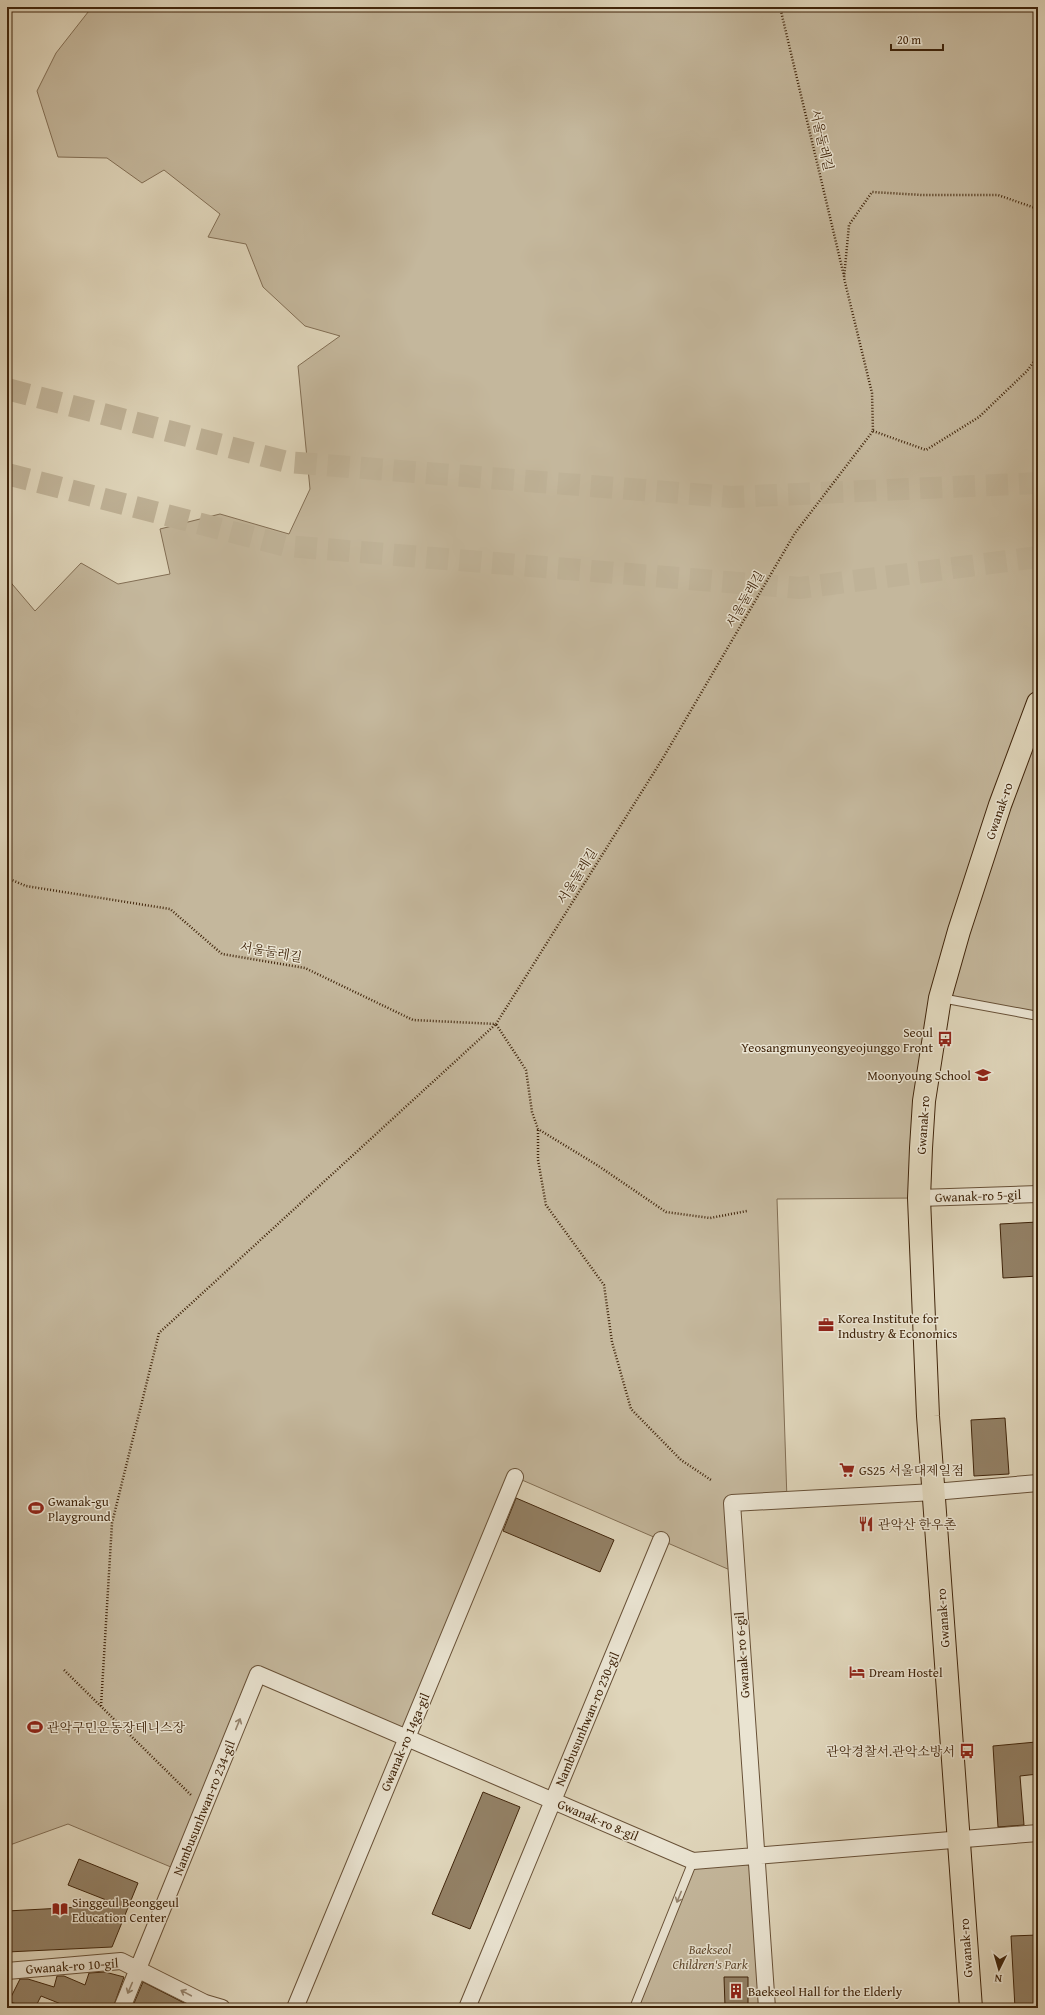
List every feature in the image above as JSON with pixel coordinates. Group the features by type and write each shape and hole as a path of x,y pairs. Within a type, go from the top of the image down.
{"main road":[{"name":"Gwanak-ro","path":"971,2008 928,1408 919,1198 924,1101 940,998 959,931 1000,805 1038,703"}],"street":[{"name":"Gwanak-ro 5-gil","path":"919,1198 1038,1194"},
{"name":"Gwanak-ro 14ga-gil","path":"295,2008 515,1477"},
{"path":"934,1492 1038,1483"},
{"name":"Gwanak-ro 6-gil","path":"767,2008 732,1503 934,1492"},
{"name":"Nambusunhwan-ro 230-gil","path":"467,2008 661,1540"},
{"name":"Gwanak-ro 8-gil","path":"258,1674 694,1861 958,1839"},
{"name":"Nambusunhwan-ro 234-gil","path":"122,2008 258,1674"},
{"path":"958,1839 1038,1833"},
{"name":"Gwanak-ro 10-gil","path":"7,1971 121,1961 139,1968 204,2005 222,2008"}],"lane":[{"path":"940,998 1038,1016"},
{"path":"634,2008 694,1861"}],"path":[{"name":"서울둘레길","path":"7,878 26,886 170,909 222,954 305,968 413,1020 496,1024 663,758 795,533 873,431 872,393 780,7"},
{"name":"서울둘레길","path":"844,278 849,225 872,192 922,195 998,195 1038,209"},
{"path":"873,431 926,450 979,417 1027,371 1038,356"},
{"path":"101,1706 112,1523 160,1333 496,1024 526,1070 532,1112 538,1129 538,1160 546,1205 604,1286 612,1342 631,1409 681,1460 711,1480"},
{"path":"538,1129 597,1165 666,1212 710,1218 747,1212"},
{"path":"64,1670 204,1808"}],"green space":[{"path":"92,7 1038,7 1038,1016 940,998 919,1198 777,1199 787,1500 732,1504 737,1573 515,1477 407,1738 258,1674 178,1870 68,1824 7,1846 7,578 35,611 81,563 118,584 170,574 160,529 220,514 289,534 310,489 298,366 340,336 305,326 263,287 246,244 208,237 220,214 164,170 142,183 107,158 58,157 37,91 56,53"},
{"name":"Baekseol Children's Park","path":"756,1856 767,2008 634,2008 693,1861"}],"building":[{"path":"1038,1222 1038,1276 1003,1278 1000,1224"},
{"path":"1005,1418 1009,1474 974,1476 971,1420"},
{"path":"516,1498 614,1540 600,1572 503,1531"},
{"path":"1036,1742 1038,1774 1020,1776 1024,1825 998,1827 993,1746"},
{"path":"483,1792 520,1807 470,1929 432,1914"},
{"path":"79,1859 138,1883 112,1947 7,1952 7,1911 119,1905 68,1885"},
{"path":"1038,1935 1038,2008 1015,2008 1011,1936"},
{"path":"105,1972 124,1977 113,2008 71,2008 41,1996 35,2008 25,2008 9,2001 20,1979 28,1979 54,1987 57,1976 64,1976 85,1985 89,1973"},
{"name":"Baekseol Hall for the Elderly","path":"724,1977 748,1977 748,2005 725,2006"},
{"path":"143,1982 194,2008 132,2008"}],"tunnel":[{"path":"7,389 287,462 731,497 1038,483"},
{"path":"7,474 287,546 800,588 1038,557"}],"place":[{"name":"Seoul Yeosangmunyeongyeojunggo Front","path":"945,1039"},
{"name":"Moonyoung School","path":"983,1075"},
{"name":"Korea Institute for Industry & Economics","path":"826,1325"},
{"name":"GS25 서울대제일점","path":"847,1470"},
{"name":"Gwanak-gu Playground","path":"36,1508"},
{"name":"관악산 한우촌","path":"866,1524"},
{"name":"Dream Hostel","path":"857,1672"},
{"name":"관악구민운동장테니스장","path":"35,1727"},
{"name":"관악경찰서.관악소방서","path":"967,1751"},
{"name":"Singgeul Beonggeul Education Center","path":"60,1909"},
{"name":"Baekseol Hall for the Elderly","path":"736,1991"}]}
